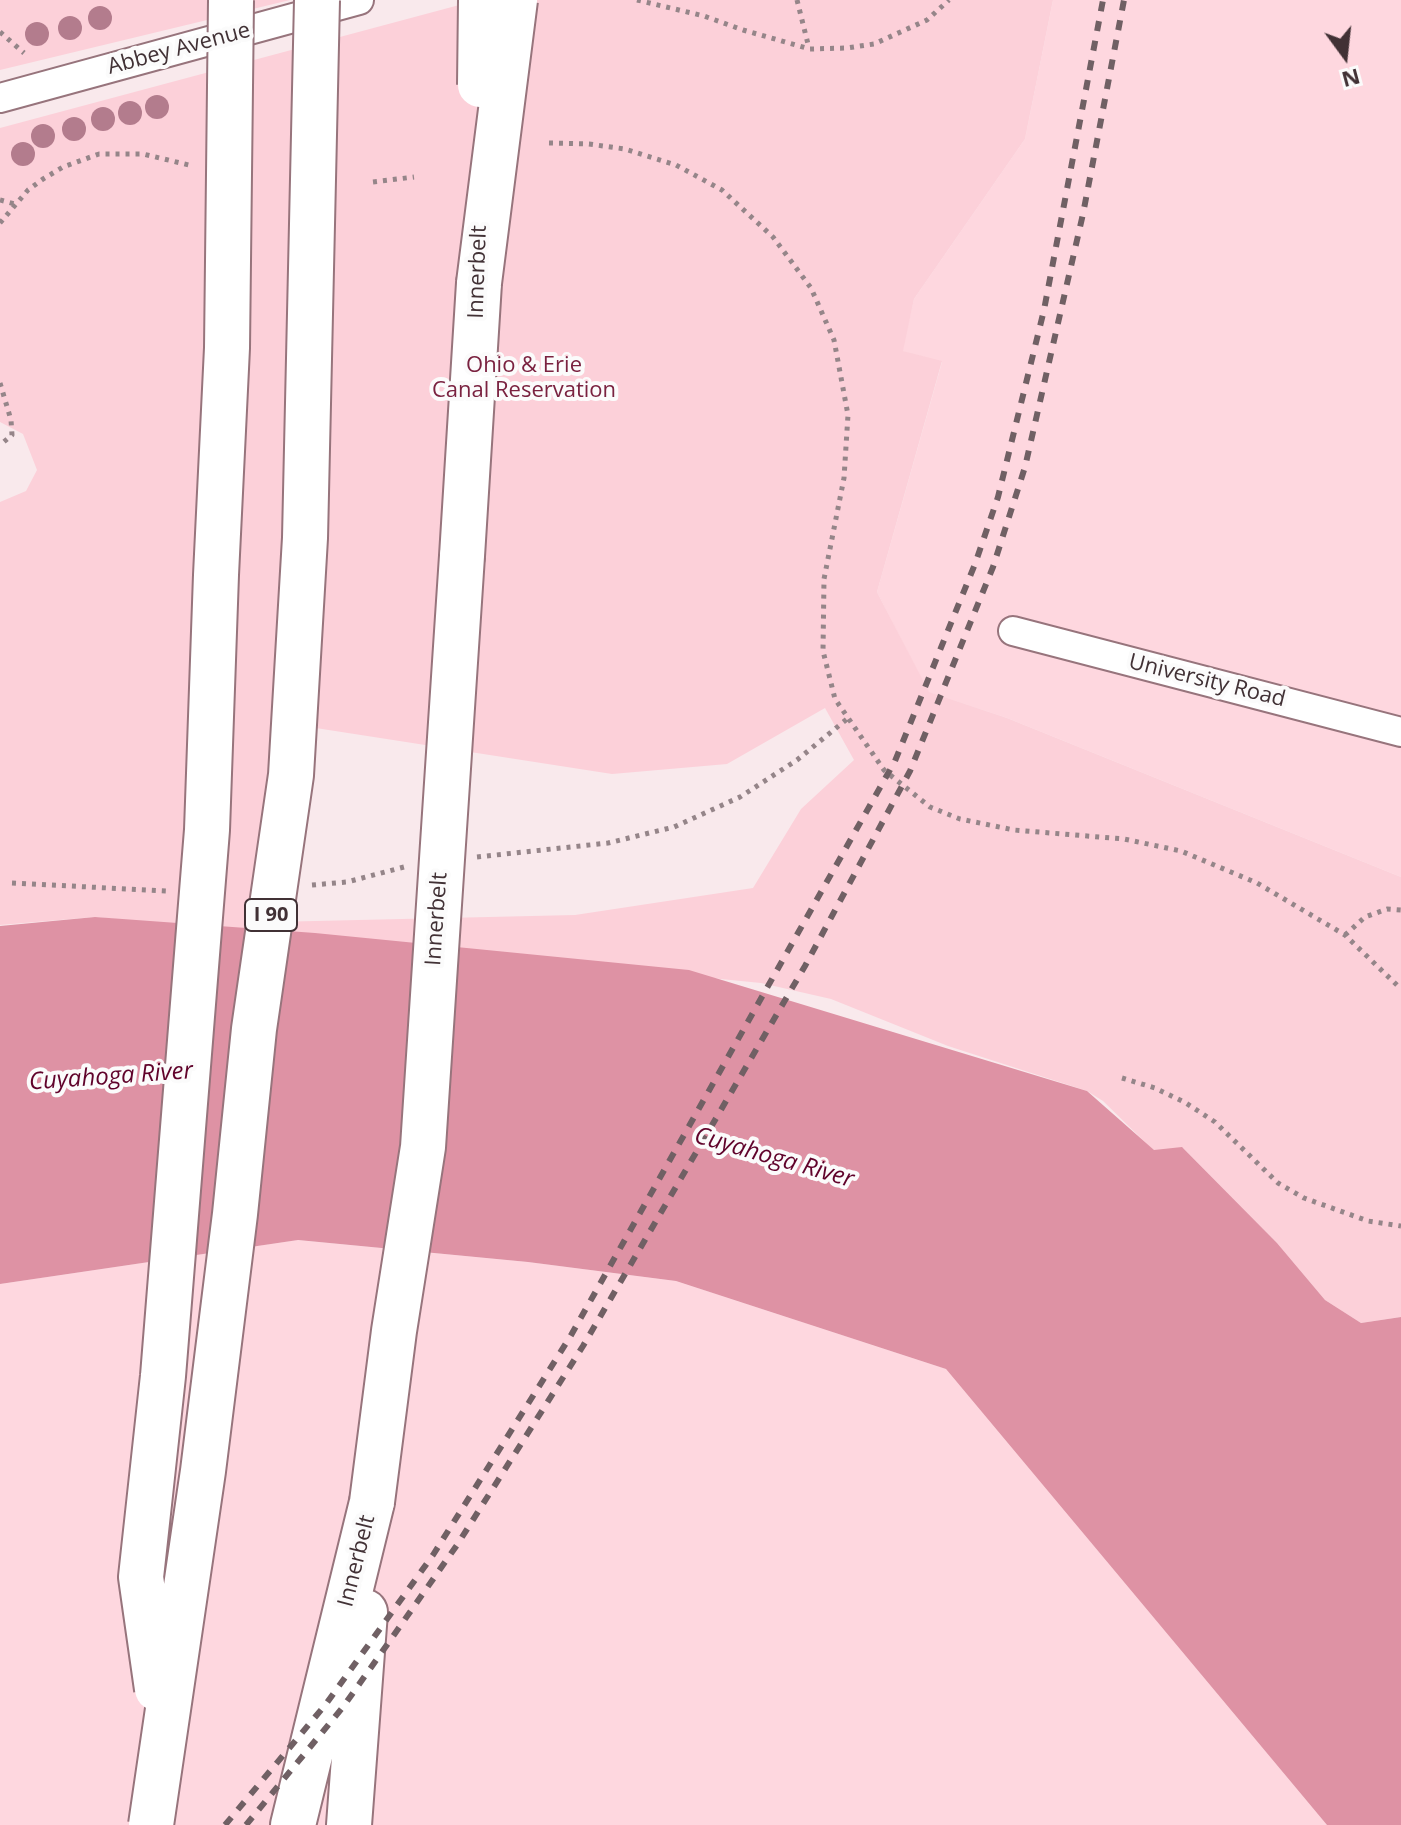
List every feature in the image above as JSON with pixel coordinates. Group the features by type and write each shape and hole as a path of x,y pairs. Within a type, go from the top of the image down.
{"highway":[{"path":"164,1736 141,1577 163,1376 207,830 227,348 231,0"},
{"name":"I 90","path":"151,1825 203,1471 254,1029 291,775 305,538 317,0"},
{"name":"Innerbelt","path":"293,1825 372,1502 394,1331 423,1147 479,283 481,0"},
{"path":"479,283 515,0"},
{"path":"349,1825 372,1502"}],"street":[{"name":"Abbey Avenue","path":"0,98 359,0"},
{"name":"University Road","path":"1013,631 1401,732"}],"path":[{"path":"637,0 650,1 810,49 874,44 927,20 949,0"},
{"path":"797,0 810,49"},
{"path":"0,32 24,53"},
{"path":"549,143 589,144 651,156 676,165 722,190 773,237 811,288 834,340 848,415 844,478 824,579 823,651 835,699 884,770 930,807 960,819 1014,830 1124,839 1181,851 1257,883 1345,935 1401,989"},
{"path":"0,223 15,204 43,179 63,167 99,154 143,154 207,170"},
{"path":"373,182 414,177"},
{"path":"0,200 15,204"},
{"path":"0,383 12,435 3,444 0,433"},
{"path":"1345,935 1365,917 1387,909 1401,910"},
{"path":"1122,1078 1155,1088 1215,1122 1278,1183 1304,1198 1368,1221 1401,1226"}],"shaded area":[{"path":"1053,0 1401,0 1401,877 1007,718 928,692 877,592 942,362 902,351 914,299 1025,139"},
{"path":"297,1240 528,1262 676,1281 946,1369 1327,1825 0,1825 0,1284"}],"green space":[{"path":"0,0 290,0 0,70"},
{"name":"Ohio & Erie Canal Reservation","path":"478,0 1053,0 1025,139 914,299 903,351 942,361 877,592 929,692 1007,718 1401,877 1401,1317 1361,1323 1325,1300 1277,1243 1183,1148 1154,1151 1103,1101 1087,1091 948,1046 831,999 761,983 95,917 0,925 0,502 26,491 37,470 23,434 0,422 0,128","holes":["825,708 854,760 801,809 753,888 575,915 272,922 290,724 612,774 727,764"]}],"water":[{"name":"Cuyahoga River","path":"95,917 315,933 689,970 1087,1091 1154,1150 1182,1147 1277,1243 1325,1300 1361,1323 1401,1317 1401,1825 1327,1825 946,1369 676,1281 528,1262 298,1240 0,1284 0,926"}],"railway":[{"path":"225,1825 326,1704 433,1555 570,1337 895,761 975,564 998,497 1044,310 1103,0"},
{"path":"246,1825 343,1707 389,1642 457,1545 583,1346 805,966 910,771 993,567 1025,467 1083,214 1124,0"}]}
